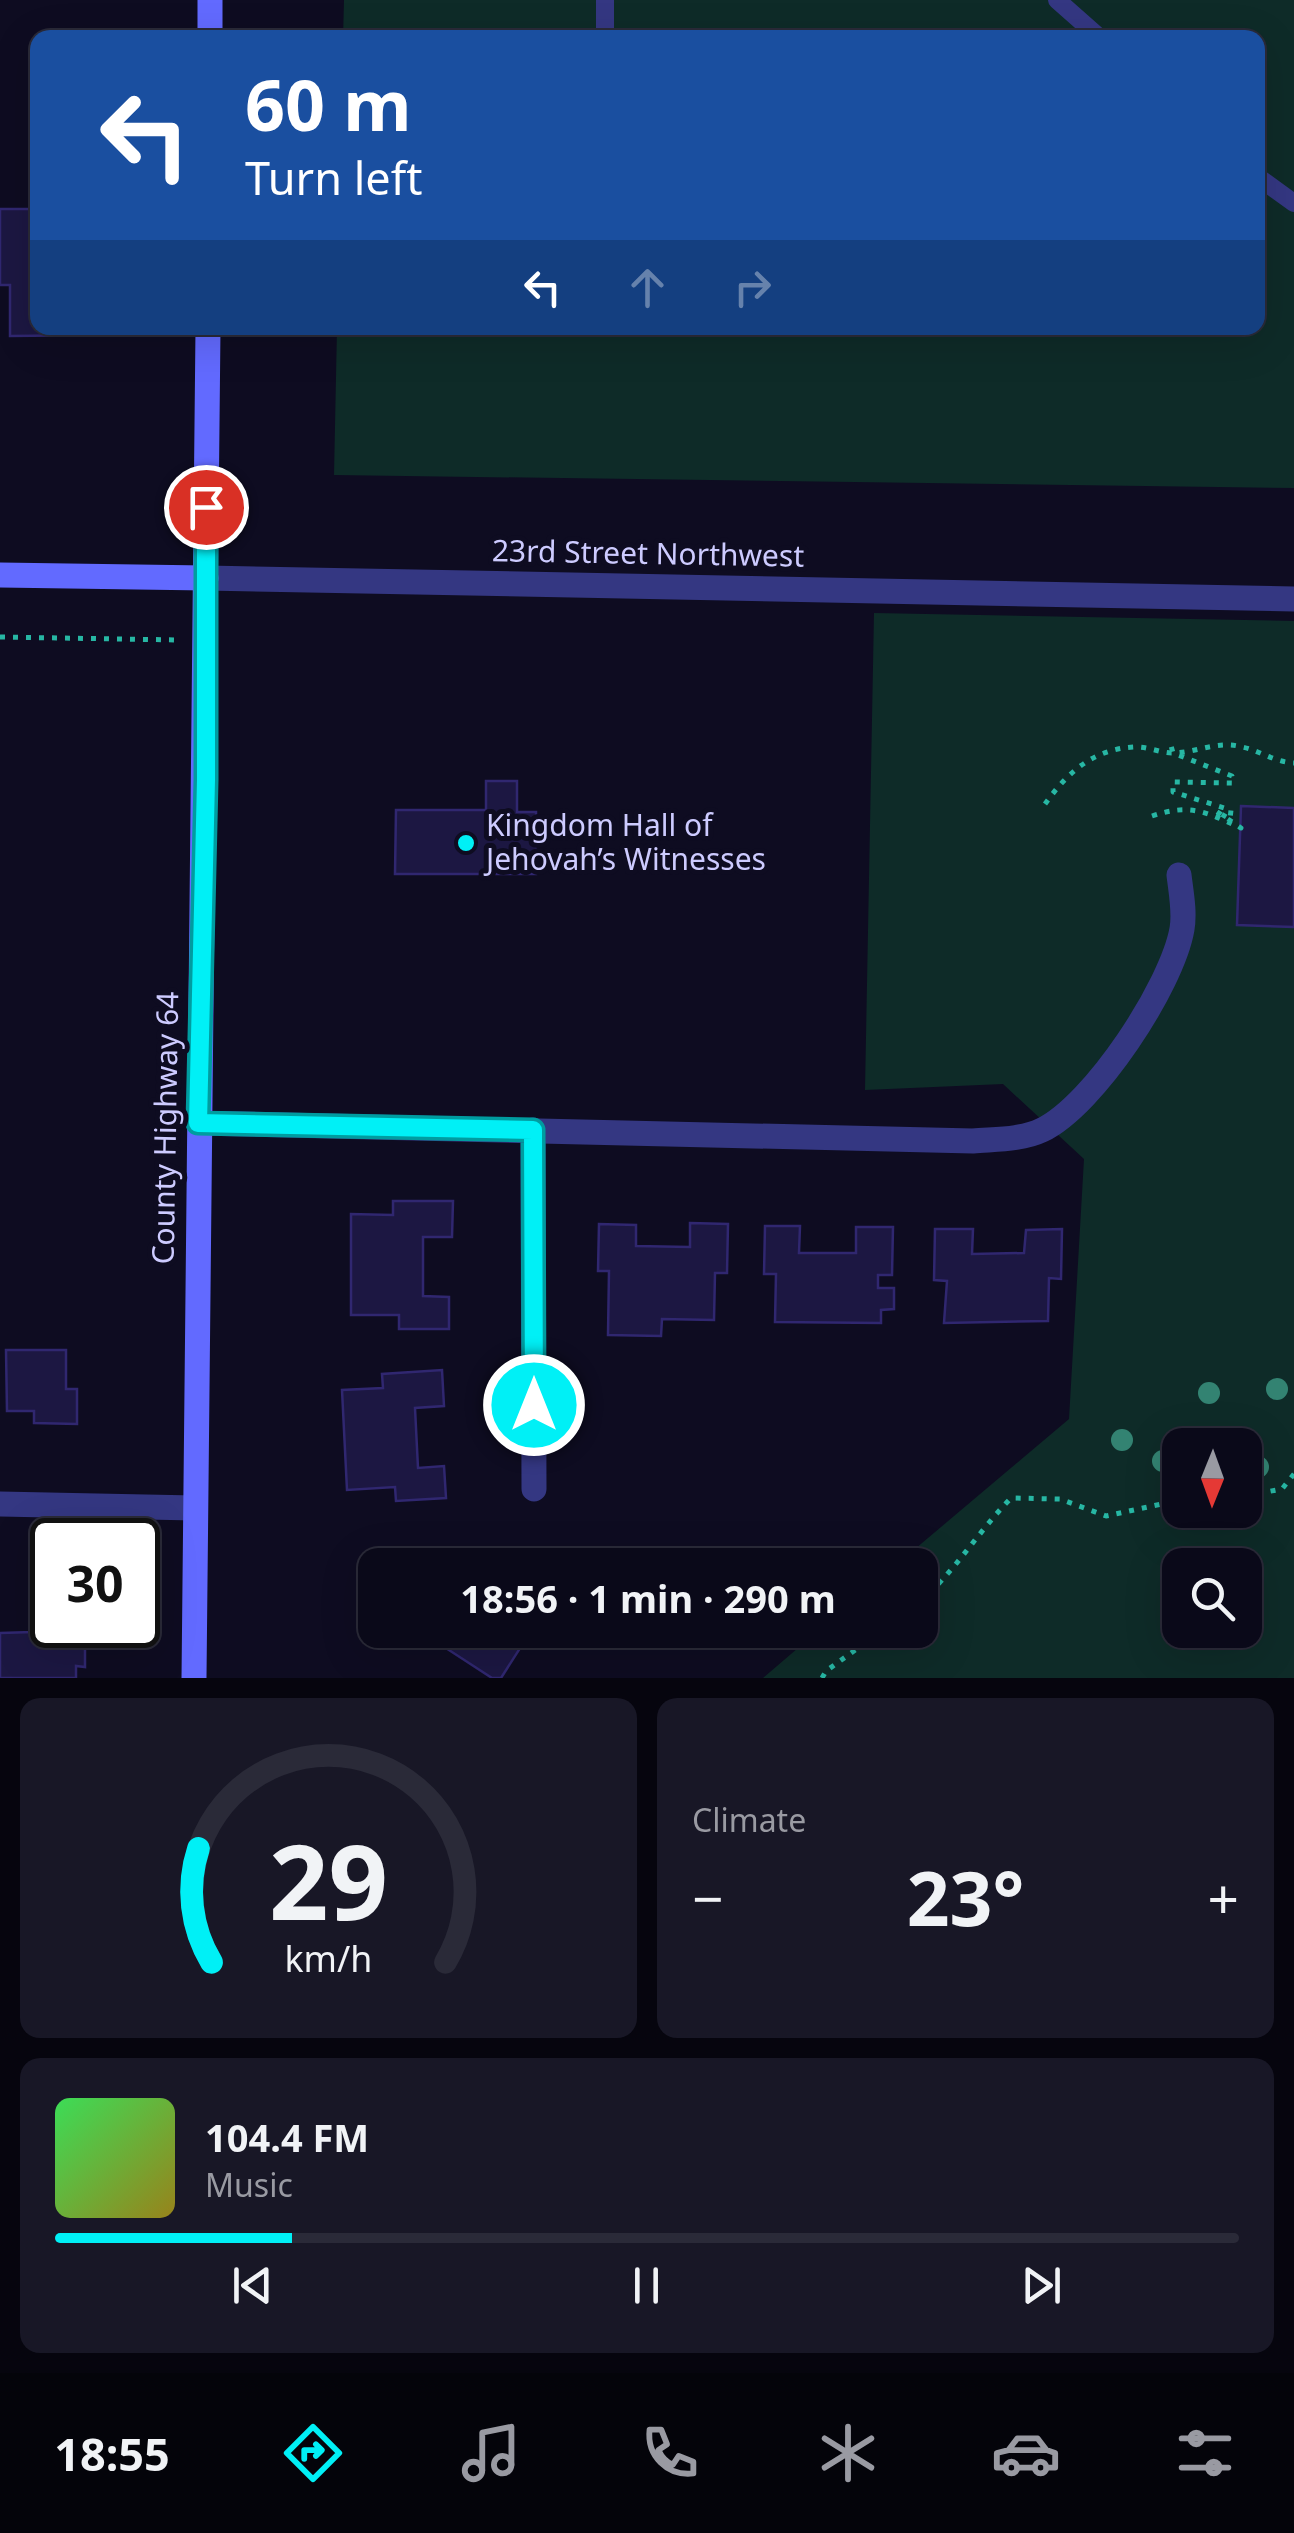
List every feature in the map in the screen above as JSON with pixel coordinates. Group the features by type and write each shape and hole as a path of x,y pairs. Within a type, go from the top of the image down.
{"street":[{"path":"210,0 210,30"},
{"name":"County Highway 64","path":"194,1678 208,335"},
{"name":"23rd Street Northwest","path":"0,575 1294,600"},
{"path":"198,1123 973,1140 1039,1132 1095,1086 1160,987 1182,928 1180,875"},
{"path":"533,1130 534,1489"},
{"path":"0,1504 195,1508"}],"lane":[{"path":"605,0 605,30"},
{"path":"1057,0 1091,30"},
{"path":"1265,189 1294,203"}],"path":[{"path":"0,637 206,640"},
{"path":"1170,742 1173,753"},
{"path":"1173,753 1216,745 1242,746 1270,759 1294,763"},
{"path":"1045,804 1063,778 1084,761 1134,747 1173,753 1232,776 1233,784 1173,782 1173,792 1231,810 1230,819"},
{"path":"1152,816 1196,808 1241,828"},
{"path":"1216,811 1230,819 1241,828 1216,811"},
{"path":"1262,1493 1282,1489 1294,1474"},
{"path":"938,1586 981,1528 1010,1498 1060,1499 1106,1516 1162,1504"},
{"path":"822,1678 859,1648"}],"green space":[{"path":"344,0 1294,0 1294,488 334,475 337,335 1265,335 1265,30 343,30"},
{"path":"874,613 1294,621 1294,1678 763,1678 798,1648 938,1648 938,1548 916,1548 1069,1419 1084,1159 1003,1084 865,1090"}],"building":[{"path":"0,209 30,209 30,335 104,335 10,336 10,285 0,285"},
{"name":"Kingdom Hall of Jehovah’s Witnesses","path":"486,781 517,781 517,812 536,812 536,874 395,874 396,810 486,810"},
{"path":"1241,806 1294,808 1294,927 1237,925"},
{"path":"393,1201 453,1201 452,1237 423,1237 423,1296 449,1297 449,1329 399,1329 399,1315 351,1315 351,1214 393,1215"},
{"path":"690,1223 728,1224 727,1273 715,1273 714,1320 662,1319 661,1336 608,1335 609,1271 598,1271 599,1224 636,1225 636,1246 690,1247"},
{"path":"765,1226 800,1226 799,1253 856,1253 856,1227 893,1227 892,1275 878,1275 878,1288 894,1288 894,1309 881,1310 881,1323 775,1322 776,1274 764,1274"},
{"path":"935,1229 973,1229 972,1254 1024,1253 1026,1230 1062,1229 1061,1279 1049,1278 1048,1321 944,1323 947,1281 934,1280"},
{"path":"6,1350 66,1350 66,1389 77,1389 77,1424 34,1423 34,1411 7,1411"},
{"path":"442,1370 444,1406 415,1408 418,1468 444,1466 446,1498 396,1501 395,1487 347,1490 342,1390 383,1388 382,1374"},
{"path":"30,1632 30,1648 85,1648 85,1667 76,1666 76,1678 0,1678 0,1633"},
{"path":"446,1648 520,1648 501,1678 492,1678"}],"place":[{"name":"Kingdom Hall of Jehovah’s Witnesses","path":"466,843"}],"route":[{"path":"206,507 206,780 198,1123 533,1130 534,1405"}]}
